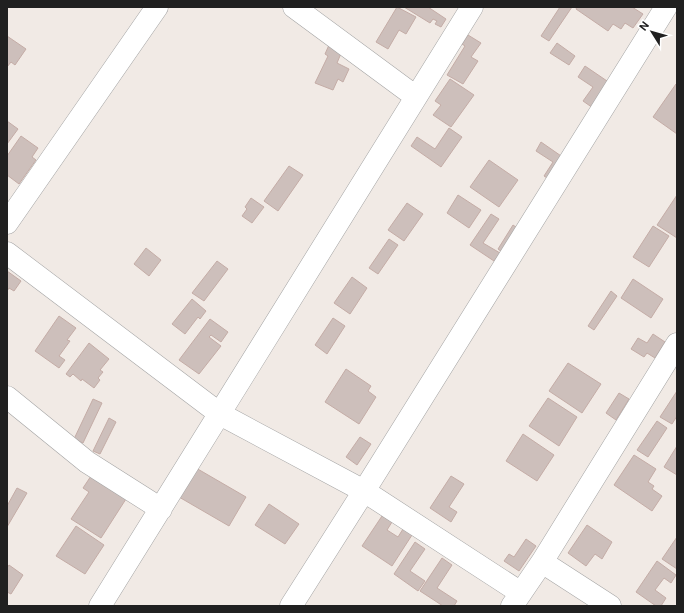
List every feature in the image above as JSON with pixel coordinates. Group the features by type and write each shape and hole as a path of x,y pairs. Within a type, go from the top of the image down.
{"street":[{"path":"7,222 157,7"},
{"path":"294,7 416,97"},
{"path":"100,606 472,7"},
{"path":"291,606 666,7"},
{"path":"7,253 220,414 364,491 516,599 542,562 677,344"},
{"path":"7,398 87,462 161,509"},
{"path":"542,562 610,606"}],"building":[{"path":"397,7 416,17 406,34 399,30 388,49 376,42"},
{"path":"404,7 428,7 446,19 441,27 435,24 437,21 433,19 430,23"},
{"path":"560,7 572,7 549,41 541,36"},
{"path":"577,7 632,7 643,14 633,28 625,23 621,29 613,24 608,31 576,9"},
{"path":"468,35 481,43 471,57 478,61 463,84 447,75 465,46 462,44"},
{"path":"7,36 26,49 15,65 11,62 7,67"},
{"path":"557,43 575,56 569,65 550,53"},
{"path":"329,45 342,51 337,63 349,69 343,82 338,79 333,90 315,83 328,56 325,54"},
{"path":"585,66 610,83 593,108 583,101 593,87 578,77"},
{"path":"450,79 474,95 451,127 433,115 441,105 435,101"},
{"path":"676,84 677,85 677,134 653,117"},
{"path":"7,121 18,129 7,144"},
{"path":"449,128 462,137 441,167 411,146 417,137 435,149"},
{"path":"21,136 38,148 32,157 36,160 19,184 7,175 7,156"},
{"path":"541,142 564,158 550,180 544,176 553,162 536,151"},
{"path":"489,160 518,180 499,207 470,187"},
{"path":"289,166 303,175 278,211 264,201"},
{"path":"458,195 481,210 469,228 447,213"},
{"path":"677,195 677,238 657,225"},
{"path":"251,198 264,207 252,223 242,216 247,209 245,207"},
{"path":"407,203 423,214 404,241 388,230"},
{"path":"491,214 499,219 483,243 500,253 494,261 470,245"},
{"path":"513,225 523,232 507,256 498,249"},
{"path":"653,226 669,236 649,267 633,257"},
{"path":"389,239 398,245 378,274 369,268"},
{"path":"146,248 161,260 149,276 134,264"},
{"path":"217,261 228,269 204,301 192,293"},
{"path":"7,271 21,281 14,291 9,288 7,291"},
{"path":"352,277 367,288 350,314 334,303"},
{"path":"633,279 663,299 651,318 621,298"},
{"path":"611,291 617,296 594,330 588,326"},
{"path":"192,299 206,311 200,319 198,317 185,334 172,324"},
{"path":"59,316 76,328 67,340 70,341 59,356 65,360 59,368 35,351"},
{"path":"333,318 345,326 327,354 315,345"},
{"path":"210,319 228,332 221,342 211,335 209,337 221,346 199,374 179,360"},
{"path":"653,334 665,342 655,358 647,353 644,357 631,349 638,338 647,343"},
{"path":"89,343 109,359 100,370 103,372 98,378 100,380 94,388 82,379 81,381 73,374 70,377 66,374"},
{"path":"568,363 601,384 582,413 549,391"},
{"path":"346,369 371,386 368,391 376,397 359,424 325,402"},
{"path":"677,391 677,416 672,424 660,417"},
{"path":"619,393 629,399 616,420 606,413"},
{"path":"548,398 577,417 559,446 529,426"},
{"path":"93,399 102,403 83,443 74,439"},
{"path":"109,418 116,422 100,454 93,451"},
{"path":"657,421 667,428 648,457 637,450"},
{"path":"523,434 554,455 537,481 506,461"},
{"path":"360,437 371,444 357,465 346,457"},
{"path":"677,446 677,475 664,467"},
{"path":"634,455 656,469 648,482 654,486 652,489 662,496 652,511 614,485"},
{"path":"196,468 246,497 229,526 179,497"},
{"path":"91,476 126,499 101,538 71,519 89,492 83,488"},
{"path":"451,476 464,484 449,507 457,512 451,522 430,508"},
{"path":"17,488 27,493 7,527 7,506"},
{"path":"269,504 299,524 285,544 255,525"},
{"path":"382,516 392,522 387,530 398,537 403,529 412,535 392,566 362,546"},
{"path":"587,525 612,542 602,559 595,554 586,566 568,553"},
{"path":"76,526 104,545 85,574 56,556"},
{"path":"677,537 677,569 662,559"},
{"path":"526,539 536,546 519,571 504,561 509,554 514,557"},
{"path":"415,542 425,549 410,571 425,581 418,591 394,574"},
{"path":"442,558 452,565 437,588 457,601 454,606 443,606 420,591"},
{"path":"657,561 676,575 671,583 664,578 655,590 666,598 661,606 656,606 636,592"},
{"path":"9,565 23,575 11,594 7,592 7,568"}]}
